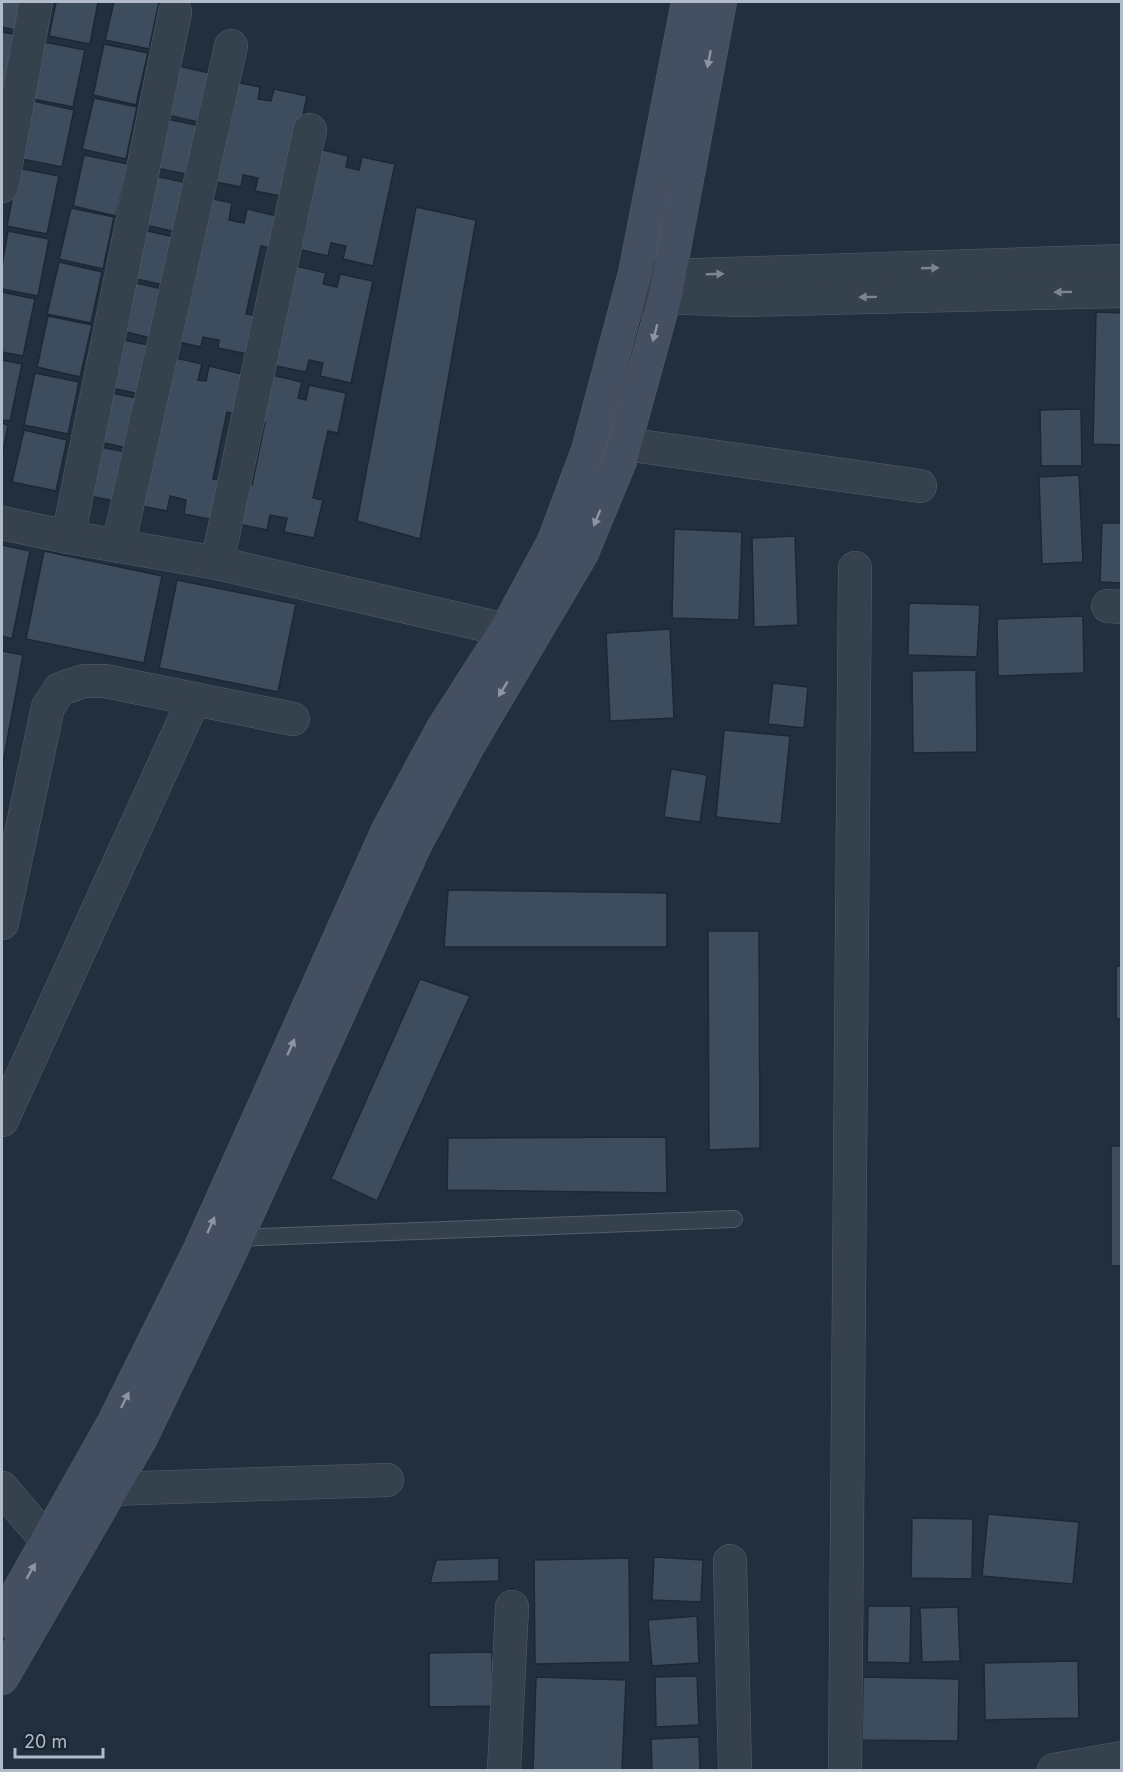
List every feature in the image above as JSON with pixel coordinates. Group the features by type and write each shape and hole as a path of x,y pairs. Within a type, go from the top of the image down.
{"main road":[{"path":"2,1621 114,1422 200,1249 388,830 442,730 506,630 554,541 588,450 632,286 688,2"},
{"path":"2,1678 141,1438 236,1238 415,845 468,746 582,553 620,460 666,286 720,2"}],"street":[{"path":"2,186 36,2"},
{"path":"68,537 175,12"},
{"path":"118,546 231,46"},
{"path":"217,564 310,130"},
{"path":"632,286 1122,261"},
{"path":"666,286 739,300 1122,291"},
{"path":"625,444 920,486"},
{"path":"2,523 217,564 506,630"},
{"path":"845,1770 855,568"},
{"path":"2,923 48,707 60,689 84,681 105,681 293,719"},
{"path":"2,1120 194,699"},
{"path":"111,1489 387,1480"},
{"path":"2,1488 48,1542"},
{"path":"730,1561 735,1770"},
{"path":"504,1770 512,1606"},
{"path":"1054,1770 1122,1758"}],"lane":[{"path":"236,1238 734,1219"}],"building":[{"path":"2,2 29,2 23,32 2,27"},
{"path":"56,2 98,2 90,44 49,36"},
{"path":"114,2 159,2 149,49 105,40"},
{"path":"2,32 24,36 10,95 2,93"},
{"path":"44,42 85,50 73,107 33,99"},
{"path":"104,44 148,53 136,105 93,95"},
{"path":"174,65 218,75 207,124 163,114"},
{"path":"227,80 260,87 258,99 271,101 274,89 307,96 286,197 255,191 258,178 243,175 241,187 206,180"},
{"path":"94,98 137,107 126,159 82,149"},
{"path":"33,101 74,110 62,167 22,159"},
{"path":"162,118 206,127 196,176 151,167"},
{"path":"315,148 348,156 346,167 359,170 362,157 395,164 373,266 343,259 346,246 331,243 328,256 293,248"},
{"path":"84,155 128,164 116,216 73,206"},
{"path":"18,168 59,176 47,234 7,226"},
{"path":"151,175 196,185 185,234 141,224"},
{"path":"200,196 232,203 229,220 244,223 247,209 277,216 270,248 261,246 246,314 256,316 247,354 218,348 219,340 203,337 201,347 170,340"},
{"path":"416,207 476,220 420,539 357,521"},
{"path":"71,208 114,217 103,269 59,259"},
{"path":"139,229 183,239 172,287 128,277"},
{"path":"8,231 49,239 38,296 2,289 2,266"},
{"path":"59,262 102,272 91,323 47,314"},
{"path":"292,265 326,273 323,284 337,287 340,274 373,281 351,383 320,376 323,363 309,360 306,372 271,365"},
{"path":"127,281 171,291 160,340 117,330"},
{"path":"2,292 35,299 23,356 2,352"},
{"path":"1096,312 1122,313 1122,445 1093,444"},
{"path":"48,316 92,325 80,377 37,367"},
{"path":"114,338 158,347 148,396 103,386"},
{"path":"163,355 202,364 198,380 206,381 209,366 246,375 237,415 227,412 213,479 223,481 214,520 184,514 186,500 170,496 167,511 137,505"},
{"path":"2,360 22,364 10,421 2,420"},
{"path":"35,373 79,382 68,434 24,425"},
{"path":"263,373 302,382 298,398 306,400 309,385 346,393 338,433 328,431 313,498 323,500 314,538 284,532 287,518 270,515 267,530 238,524 246,484 252,485 265,422 253,420"},
{"path":"102,391 146,400 136,450 91,440"},
{"path":"1081,409 1082,466 1041,466 1040,410"},
{"path":"2,423 8,425 2,457"},
{"path":"24,430 67,440 56,491 12,482"},
{"path":"91,445 135,454 124,503 80,494"},
{"path":"1079,475 1083,562 1042,564 1039,477"},
{"path":"1102,523 1122,523 1122,583 1100,582"},
{"path":"674,529 742,532 739,620 672,618"},
{"path":"795,536 798,625 754,627 752,538"},
{"path":"2,545 30,551 12,639 2,636"},
{"path":"44,551 162,576 144,663 26,639"},
{"path":"177,580 296,604 278,692 159,668"},
{"path":"909,603 980,605 977,657 908,655"},
{"path":"1083,616 1084,673 998,676 997,619"},
{"path":"670,629 674,718 610,721 606,633"},
{"path":"2,651 23,655 2,768"},
{"path":"976,670 977,752 913,753 912,671"},
{"path":"773,683 808,687 804,728 768,724"},
{"path":"724,730 790,736 781,824 716,817"},
{"path":"671,769 707,775 700,822 664,817"},
{"path":"448,890 667,893 667,947 444,947"},
{"path":"708,931 759,931 760,1148 709,1150"},
{"path":"1116,966 1122,966 1122,1019 1116,1019"},
{"path":"420,979 470,996 377,1201 331,1179"},
{"path":"666,1137 667,1193 447,1190 448,1138"},
{"path":"1111,1146 1122,1146 1122,1266 1111,1266"},
{"path":"988,1514 1079,1522 1073,1584 982,1576"},
{"path":"912,1518 973,1519 972,1579 911,1578"},
{"path":"654,1557 703,1560 701,1602 652,1600"},
{"path":"499,1558 499,1581 430,1583 436,1560"},
{"path":"629,1558 630,1662 535,1664 534,1560"},
{"path":"868,1606 911,1606 910,1663 867,1662"},
{"path":"958,1607 960,1661 922,1662 920,1608"},
{"path":"697,1616 699,1663 652,1666 648,1620"},
{"path":"492,1652 493,1706 429,1707 429,1653"},
{"path":"1078,1661 1079,1718 985,1720 984,1663"},
{"path":"697,1676 699,1725 656,1727 655,1677"},
{"path":"536,1677 626,1680 622,1770 533,1770"},
{"path":"863,1677 959,1679 958,1741 862,1740"},
{"path":"699,1737 700,1770 652,1770 651,1739"}]}
